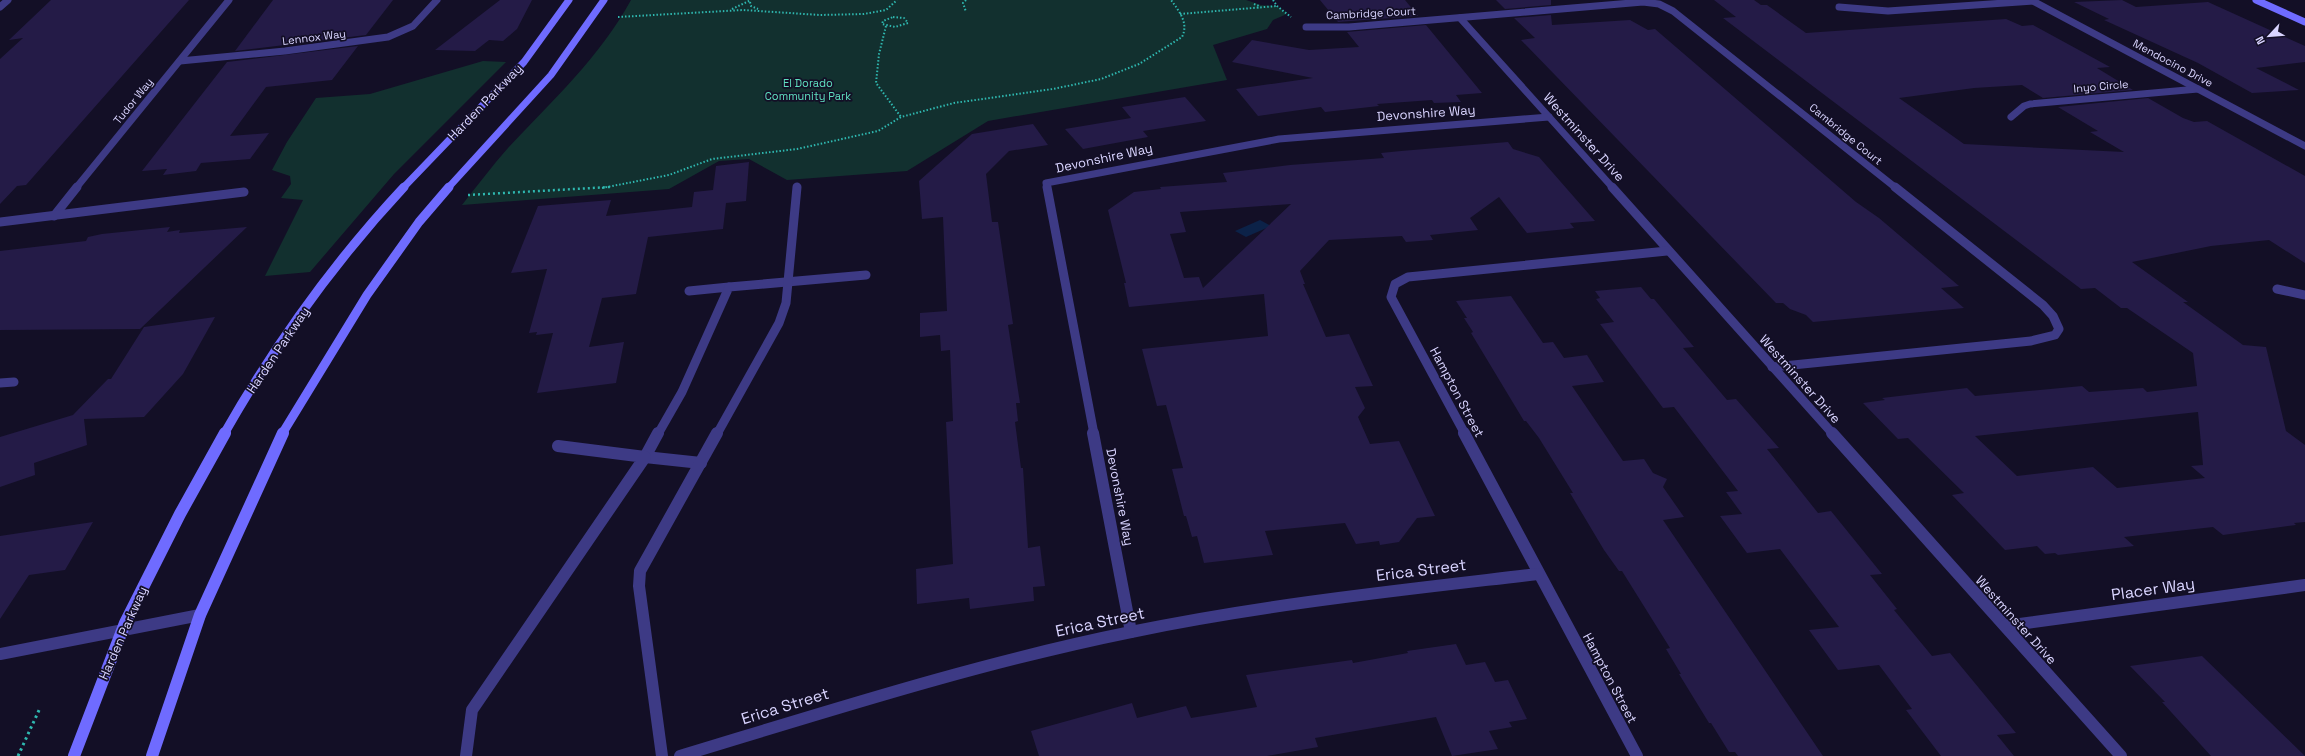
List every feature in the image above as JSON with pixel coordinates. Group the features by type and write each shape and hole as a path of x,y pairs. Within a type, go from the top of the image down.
{"street":[{"path":"0,7 8,0"},
{"name":"Tudor Way","path":"54,216 229,0"},
{"name":"Lennox Way","path":"180,60 285,51 388,37 413,26 437,0"},
{"name":"Harden Parkway","path":"74,756 122,630 172,530 229,422 323,284 367,228 411,179 524,61 550,29 569,0"},
{"path":"152,756 200,615 283,433 366,295 420,222 453,182 551,75 574,45 604,0"},
{"path":"2256,0 2305,22"},
{"path":"1839,7 1888,11 2033,1"},
{"name":"Mendocino Drive","path":"2033,1 2305,146"},
{"name":"Cambridge Court","path":"1306,27 1349,27 1643,2 1659,4 1667,7 2043,305 2053,316 2059,329 2055,335 2031,342 1772,367"},
{"name":"Westminster Drive","path":"1460,18 1667,251 2121,756"},
{"name":"Inyo Circle","path":"2011,117 2024,106 2030,104 2198,89"},
{"name":"Devonshire Way","path":"1131,632 1046,183 1170,158 1279,139 1549,117"},
{"path":"662,756 638,578 640,571 779,323 786,303 797,187"},
{"path":"0,222 244,192"},
{"name":"Hampton Street","path":"1637,756 1538,574 1391,297 1391,289 1397,281 1408,277 1667,251"},
{"path":"689,291 866,274"},
{"path":"466,756 472,710 645,457 682,392 729,287"},
{"path":"2277,290 2305,295"},
{"path":"0,383 14,382"},
{"path":"558,446 701,463"},
{"name":"Erica Street","path":"680,756 998,661 1131,632 1314,600 1538,574"},
{"name":"Placer Way","path":"2005,626 2305,585"},
{"path":"0,654 200,615"}],"path":[{"path":"751,0 751,6 764,10"},
{"path":"722,11 738,8 751,0"},
{"path":"618,17 764,10 830,15 881,12 889,8 897,0"},
{"path":"966,0 963,3 966,12"},
{"path":"466,195 588,190 622,186 670,175 712,159 790,151 878,131 901,117 966,101 1081,84 1120,73 1166,49 1182,36 1186,30 1180,14 1171,0"},
{"path":"1273,0 1277,6 1287,14"},
{"path":"1254,4 1259,7 1256,8"},
{"path":"1180,14 1277,6"},
{"path":"881,12 889,18"},
{"path":"889,18 904,18 908,23 899,27 886,26 882,22 889,18"},
{"path":"886,26 883,30 881,55 874,78 901,117"},
{"path":"18,756 40,708"}],"green space":[{"name":"El Dorado Community Park","path":"631,0 1246,0 1261,5 1277,6 1287,14 1273,20 1267,29 1213,45 1227,80 988,121 907,171 787,180 749,159 719,161 669,189 462,205 508,148 558,96 605,41"},
{"path":"483,61 506,62 394,174 310,272 265,276 303,200 281,198 291,184 290,176 272,170 287,142 316,98 370,94"}],"water":[{"path":"1260,220 1271,226 1246,237 1235,231"}],"building":[{"path":"51,0 189,0 26,185 17,186 0,204 0,59 23,38 9,40"},
{"path":"273,0 393,0 366,35 235,51"},
{"path":"500,0 532,0 517,29 503,41 489,40 475,51 435,50"},
{"path":"1320,0 1405,0 1418,16 1338,22"},
{"path":"1496,0 1551,0 1551,5 1505,9"},
{"path":"1714,0 1754,0 1761,5 1767,5 1806,33 2006,19 2022,26 2033,25 2110,67 2097,68 2133,90 2043,98 2022,85 1974,88 1899,98 1964,144 2124,152 2090,132 2098,131 2058,107 2148,98 2183,118 2194,122 2207,121 2305,176 2305,263 2269,240 2211,246 2132,262 2188,302 2183,302 2243,345 2266,347 2286,431 2305,445 2305,522 2294,523 2296,525 2223,535 2213,527 2124,537 2134,546 2058,555 2055,553 2045,554 2037,546 2005,550 1952,495 1964,493 1908,438 1898,439 1863,403 1885,400 1882,398 1967,388 1975,396 2082,386 2089,392 2143,388 2147,392 2197,386 2193,353 2127,308 2121,308 2095,288 2081,289 1723,18 1736,17","holes":["2198,412 2203,465 2191,466 2205,478 2117,488 2093,467 2017,476 1975,436"]},
{"path":"2122,0 2136,7 2208,2 2305,46 2305,62 2256,68 2299,90 2252,93 2198,63 2104,20 2109,19 2074,2"},
{"path":"1551,15 1552,25 1630,20 1648,30 1655,29 1856,202 1879,218 1959,286 1941,288 1964,308 1813,322 1806,315 1790,309 1783,303 1776,303 1521,40 1535,38 1514,18"},
{"path":"1426,25 1482,93 1456,95 1461,102 1434,103 1432,100 1377,104 1379,106 1325,112 1321,107 1258,116 1236,89 1313,78 1232,62 1252,40 1309,50 1359,47 1347,32"},
{"path":"358,46 332,80 266,87 230,136 269,133 250,159 201,163 196,171 163,175 167,169 142,171 227,62"},
{"path":"1185,97 1206,121 1143,131 1148,137 1083,149 1065,129 1131,118 1122,107"},
{"path":"1033,124 1048,145 1009,151 986,174 992,222 998,222 1013,324 1008,325 1020,403 1016,403 1018,421 1015,422 1021,468 1023,468 1028,548 1040,546 1045,586 1033,587 1034,601 970,609 969,598 917,604 916,569 953,564 946,422 953,421 950,350 941,351 940,335 920,337 920,313 947,311 943,217 922,219 919,181 972,134"},
{"path":"1508,142 1513,149 1539,157 1595,221 1570,223 1574,228 1527,233 1499,197 1470,218 1478,230 1430,235 1433,240 1406,242 1402,236 1329,240 1300,271 1305,284 1303,284 1326,337 1349,334 1373,386 1355,387 1365,408 1358,417 1370,444 1399,441 1435,516 1417,518 1399,542 1380,545 1379,541 1356,544 1345,523 1265,531 1273,555 1204,563 1197,536 1192,537 1186,516 1184,516 1172,469 1183,468 1166,405 1157,406 1142,349 1268,336 1264,294 1129,307 1124,283 1126,283 1108,210 1134,192 1161,189 1160,187 1227,182 1223,173 1290,165 1384,158 1381,153","holes":["1291,204 1203,288 1199,277 1184,278 1170,234 1186,232 1180,212"]},
{"path":"749,162 746,201 726,203 723,229 648,237 636,294 602,298 589,347 624,342 616,383 537,393 553,333 536,335 537,332 529,333 547,269 511,273 538,206 611,200 606,216 692,207 694,192 713,190 716,166"},
{"path":"170,227 167,232 180,230 179,233 247,227 140,329 0,330 0,251 86,241 88,237 102,234"},
{"path":"1641,287 1651,299 1654,299 1694,347 1683,348 1727,400 1736,399 1779,448 1767,449 1818,513 1831,511 1882,574 1870,575 1897,609 1894,610 1932,656 1950,653 2016,733 1997,735 2014,756 1941,756 1906,710 1912,709 1879,665 1838,670 1809,630 1839,627 1780,549 1747,553 1720,516 1742,514 1726,492 1738,491 1674,407 1663,408 1600,324 1614,322 1596,299 1600,298 1595,291"},
{"path":"1511,296 1543,343 1553,342 1564,358 1587,355 1604,382 1572,386 1623,461 1644,459 1653,473 1667,479 1663,487 1684,517 1663,520 1823,756 1738,756 1735,752 1729,752 1711,723 1709,723 1679,674 1681,674 1666,649 1670,648 1622,571 1619,571 1604,550 1570,493 1573,493 1539,438 1526,421 1524,421 1471,333 1473,332 1464,318 1467,318 1456,301"},
{"path":"215,317 183,374 144,417 84,419 87,445 34,463 35,475 0,487 0,437 73,415 108,379 111,379 144,327"},
{"path":"93,522 65,570 29,575 0,619 0,536"},
{"path":"1456,644 1466,665 1485,662 1495,682 1508,680 1527,719 1509,722 1512,727 1489,731 1498,749 1452,756 1436,717 1315,738 1318,747 1267,756 1039,756 1031,731 1132,703 1137,718 1186,706 1191,718 1257,707 1246,675 1352,660 1353,663 1408,653 1407,651"},
{"path":"2202,656 2305,756 2211,756 2162,702 2165,702 2130,666"}]}
